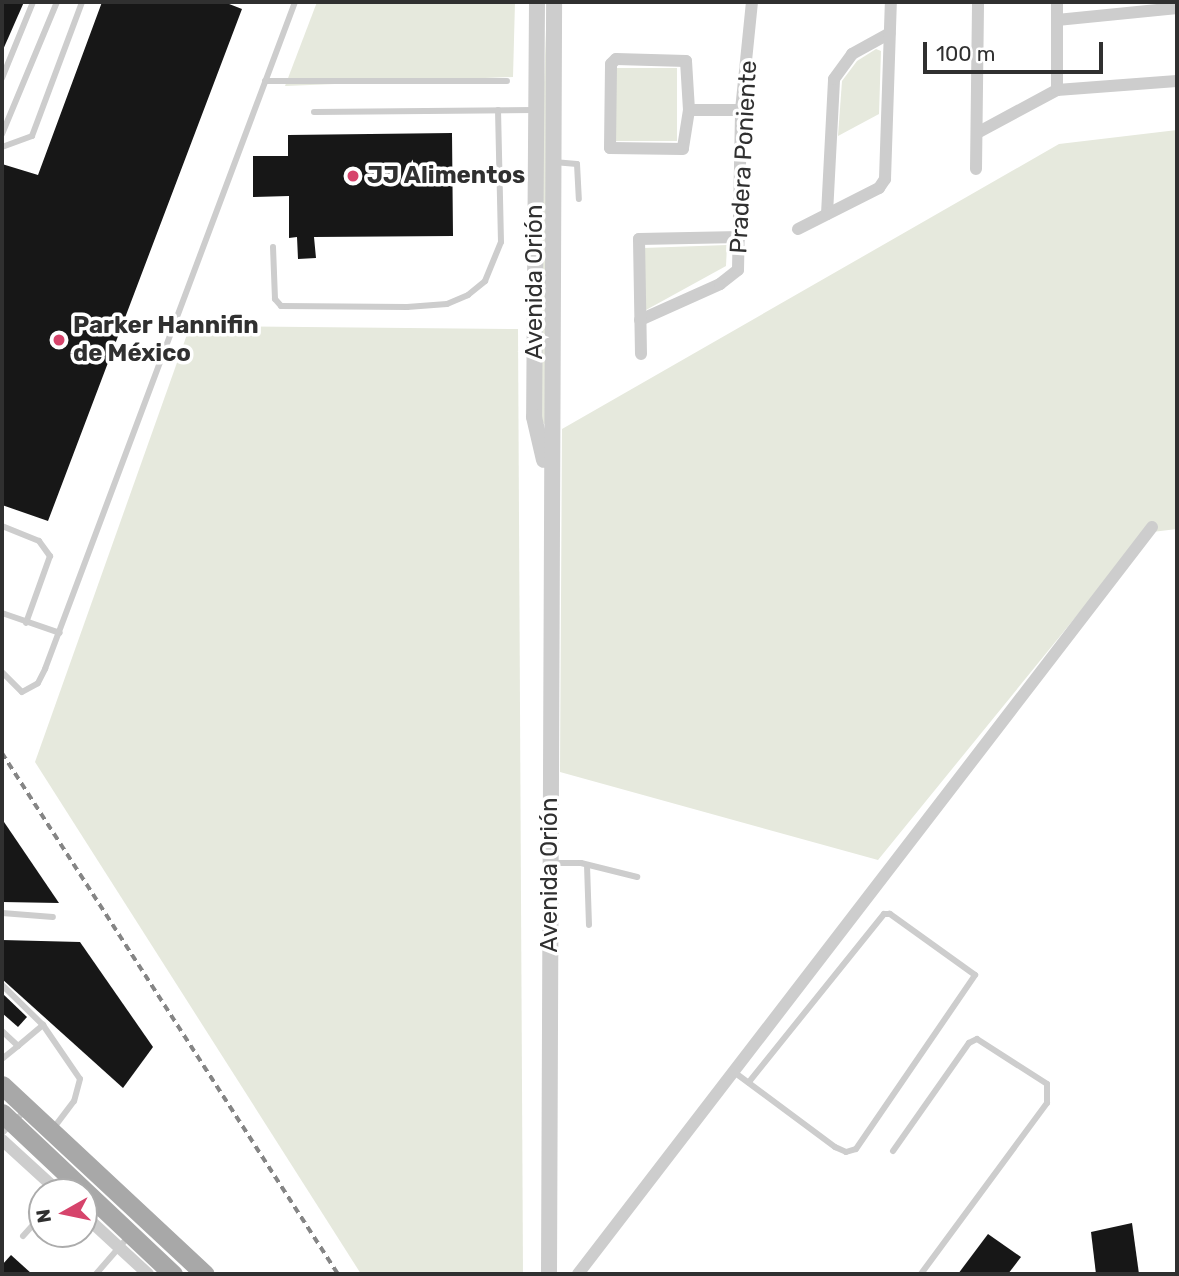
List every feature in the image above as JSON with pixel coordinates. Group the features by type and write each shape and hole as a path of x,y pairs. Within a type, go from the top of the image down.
{"main road":[{"path":"2,1085 205,1274"},
{"path":"4,1127 37,1147 125,1241 173,1274"}],"street":[{"name":"Avenida Orión","path":"537,2 534,110 534,417 549,475"},
{"name":"Avenida Orión","path":"549,1274 549,475 554,2"},
{"name":"Pradera Poniente","path":"640,320 720,284 738,270 741,110 752,2"},
{"path":"798,229 879,188 887,175 891,2"},
{"path":"976,169 978,2"},
{"path":"1056,90 1057,2"},
{"path":"1057,20 1177,8"},
{"path":"827,214 835,79 852,54 890,33"},
{"path":"684,60 689,110 683,149 612,149 608,141 611,61 684,60"},
{"path":"976,133 1056,90 1177,81"},
{"path":"689,110 741,110"},
{"path":"641,354 639,239 740,237"},
{"path":"578,1274 1152,527"},
{"path":"4,1127 47,1178"},
{"path":"98,1224 125,1241 148,1274"}],"lane":[{"path":"2,78 33,2"},
{"path":"2,134 57,2"},
{"path":"2,147 32,136 82,2"},
{"path":"2,672 22,692 38,683 60,633 295,2"},
{"path":"265,81 507,82"},
{"path":"273,247 275,299 281,306 407,307 447,304 468,295 485,281 500,242 498,110"},
{"path":"314,112 534,110"},
{"path":"552,162 577,164 579,199"},
{"path":"2,526 39,541 50,556 26,622"},
{"path":"2,613 60,633"},
{"path":"551,863 587,865 637,877"},
{"path":"587,865 589,925"},
{"path":"2,913 53,916"},
{"path":"734,1072 835,1147 846,1152 856,1149 974,982 975,975 890,914 884,914 749,1083"},
{"path":"2,985 43,1025 80,1079 74,1101 37,1147"},
{"path":"2,1059 43,1025"},
{"path":"2,1031 18,1046"},
{"path":"893,1151 969,1043 977,1039 1046,1084 1047,1103 921,1274"},
{"path":"4,1127 27,1108"},
{"path":"23,1236 28,1230"},
{"path":"96,1274 125,1241"}],"shaded area":[{"path":"317,2 515,2 513,77 285,86"},
{"path":"547,2 546,425 541,421 541,165"},
{"path":"876,49 881,51 879,114 838,136 842,81 857,61"},
{"path":"614,68 677,68 677,141 614,141"},
{"path":"1177,130 1177,529 1144,533 878,860 560,772 562,429 1059,144"},
{"path":"727,245 726,266 646,310 643,248"},
{"path":"190,326 518,329 523,1274 361,1274 35,762"}],"building":[{"path":"2,2 24,2 2,52"},
{"name":"Parker Hannifin de México","path":"102,2 224,2 242,9 48,521 2,505 2,164 38,175"},
{"name":"JJ Alimentos","path":"452,133 453,236 314,237 316,258 298,259 297,237 289,238 289,196 253,197 253,156 288,156 288,135"},
{"path":"2,819 59,903 2,902"},
{"path":"2,940 80,942 153,1047 123,1088 2,979"},
{"path":"2,993 27,1017 18,1027 2,1013"},
{"path":"1132,1223 1139,1274 1096,1274 1091,1232"},
{"path":"988,1234 1021,1257 1008,1274 958,1274"},
{"path":"11,1255 32,1274 2,1274 2,1265"}],"railway":[{"path":"2,753 338,1274"}],"place":[{"name":"JJ Alimentos","path":"353,176"},
{"name":"Parker Hannifin de México","path":"59,340"}]}
